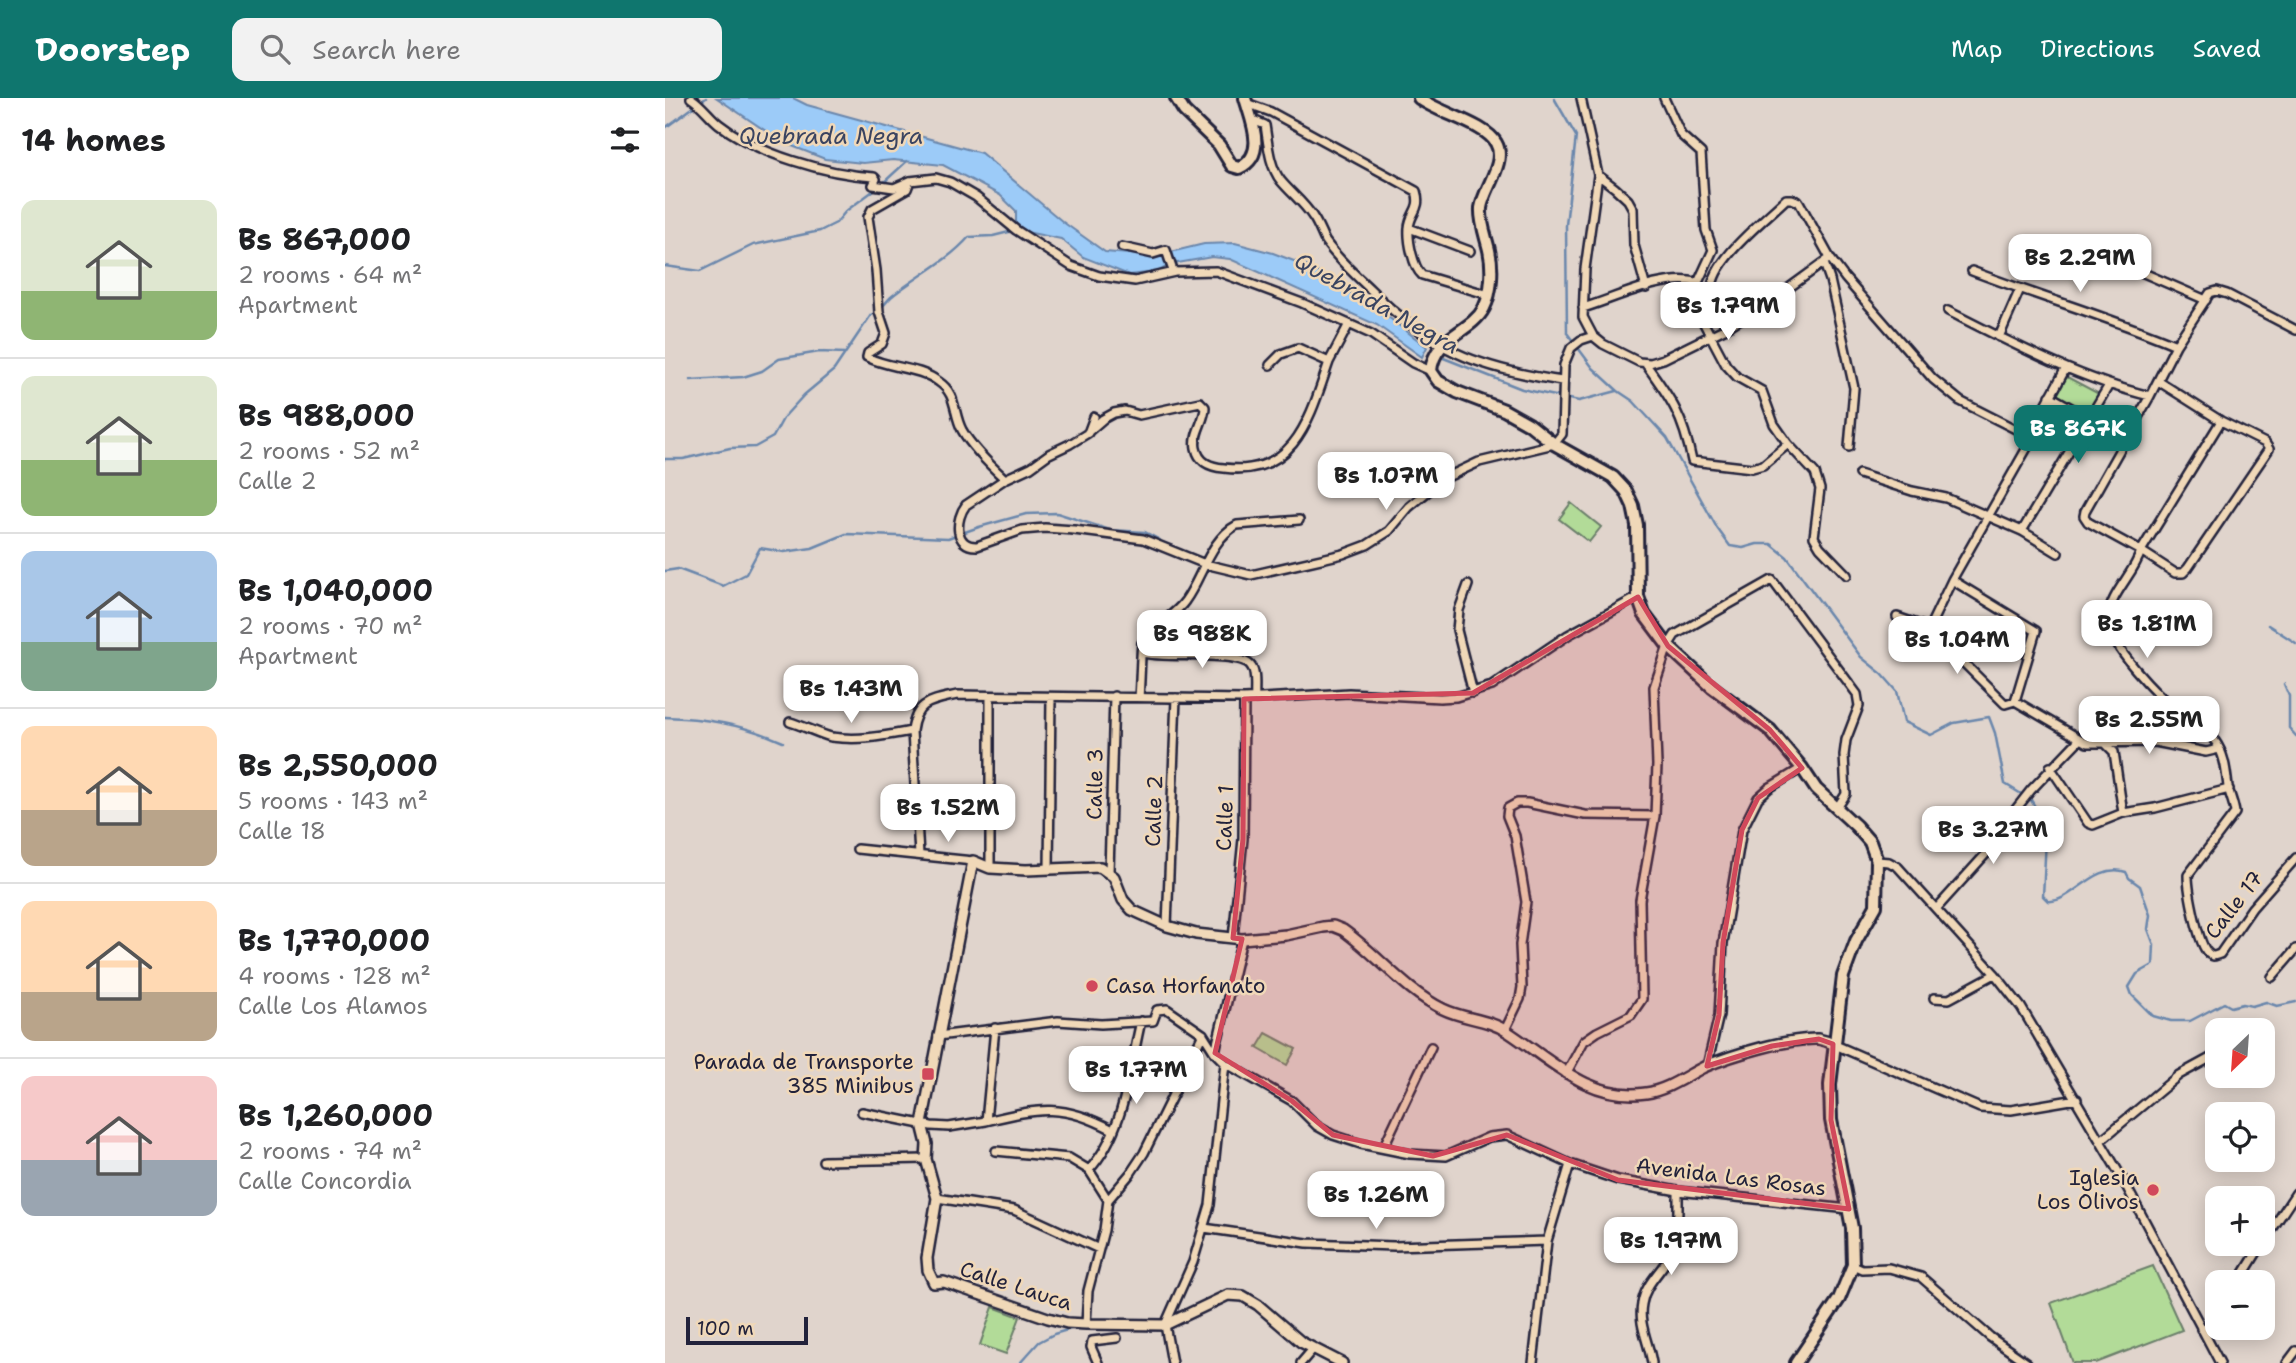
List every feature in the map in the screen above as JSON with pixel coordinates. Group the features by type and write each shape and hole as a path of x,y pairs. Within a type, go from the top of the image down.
{"main road":[{"path":"1176,98 1191,118 1219,145 1232,166 1239,168 1245,166 1255,152 1253,120 1246,101"},
{"path":"1419,98 1434,108 1490,134 1497,144 1499,158 1483,198 1481,212 1490,254 1489,295 1483,310 1435,358 1438,381 1529,424 1554,444 1612,477 1626,491 1633,506 1636,526 1638,597 1644,614 1668,646 1712,687 1770,730 1802,768 1815,789 1870,842 1877,862 1876,906 1856,942 1843,976 1830,1085 1831,1120 1849,1209 1854,1247 1853,1265 1839,1298 1796,1363"}],"street":[{"path":"691,98 720,124 746,141 818,169 845,175 874,177 876,179 873,185 879,187 894,188 910,181 936,178 950,182 976,197 1016,230 1071,266 1099,276 1135,281 1174,270 1216,271 1302,303 1371,334 1413,363 1435,358 1479,363 1562,385"},
{"path":"1581,98 1598,175 1585,269 1583,317 1593,336 1629,358 1645,363 1663,359 1727,328 1827,260"},
{"path":"1664,98 1681,135 1701,153 1706,230 1713,250 1707,267 1696,282 1695,299 1710,337 1726,365 1738,377 1762,391 1774,424 1815,473 1820,489 1814,537 1847,575"},
{"path":"1246,101 1416,191 1419,201 1409,228 1418,272 1489,295"},
{"path":"1253,120 1265,125 1276,172 1308,210 1326,241 1352,271 1408,324 1435,358"},
{"path":"1598,175 1628,200 1633,209 1635,245 1646,288"},
{"path":"910,181 907,189 872,209 867,217 876,270 879,312 886,333 882,344 867,353 867,357 926,374 941,383 950,393 961,429 983,458 1005,479"},
{"path":"1727,328 1712,288 1727,255 1786,199 1799,202 1827,260 1910,355 1946,391 1960,401 2029,436"},
{"path":"1409,228 1470,251"},
{"path":"1122,247 1153,254 1166,250 1174,270"},
{"path":"1827,260 1854,388 1849,447"},
{"path":"2132,268 2206,300"},
{"path":"1972,271 2115,320 2176,345"},
{"path":"1584,308 1682,278 1696,282"},
{"path":"1999,337 2020,289"},
{"path":"2158,381 2221,421 2265,443 2269,449 2186,571 2175,573 2088,522 2084,516 2176,345 2210,293 2217,291 2227,294 2296,330"},
{"path":"1948,310 2066,368 2109,385 2150,396"},
{"path":"1349,324 1329,362 1308,424 1301,435 1284,452 1256,468 1235,471 1213,468 1206,464 1196,449 1195,437 1205,415 1205,407 1200,402 1139,415 1125,411 1114,413 1088,433 971,501 962,510 958,526 959,536 970,546 1022,530 1055,528 1143,539 1205,564 1251,575 1343,554 1367,545 1388,531 1409,507 1443,479 1479,462 1554,444 1562,434 1564,365 1571,348 1581,340 1593,336"},
{"path":"1270,365 1281,354 1298,348 1329,362"},
{"path":"1645,363 1674,402 1686,432 1692,461 1758,467 1788,444"},
{"path":"1930,628 1952,579 2028,446 2029,436 2066,368"},
{"path":"2022,531 2109,385"},
{"path":"2050,396 2089,418"},
{"path":"1088,433 1094,417"},
{"name":"Calle 17","path":"2221,421 2141,551 2137,564 2115,599 2108,615 2108,626 2112,637 2152,690 2208,734 2219,749 2228,770 2235,813 2188,875 2197,926 2202,944 2208,953 2213,956 2220,954 2252,908 2296,858"},
{"path":"1859,474 1912,491 1947,498 2022,531 2058,553"},
{"path":"1139,697 1143,653 1140,649 1147,636 1179,609 1229,529 1237,525 1299,520"},
{"path":"1952,579 2036,631 2015,701"},
{"path":"1566,1074 1584,1041 1632,1016 1642,999 1640,900 1655,816 1657,765 1654,687 1668,646 1681,631 1772,580 1857,694 1859,706 1846,740 1844,755 1846,794 1837,808"},
{"path":"1468,585 1459,610 1457,630 1473,693"},
{"path":"919,855 912,731 914,716 920,707 934,700 957,695 1244,699 1349,693 1440,698 1473,693 1492,686 1568,635 1638,597"},
{"path":"1897,617 1930,628 2005,704 2015,701 2079,740 2087,743 2155,742 2206,752 2219,749"},
{"path":"1143,653 1177,657 1231,656 1242,659 1254,672 1255,698"},
{"name":"Calle 3","path":"1109,872 1114,696"},
{"path":"990,697 990,868"},
{"path":"1049,869 1051,697"},
{"name":"Calle 2","path":"1167,926 1175,698"},
{"name":"Calle 1","path":"1215,1053 1238,938 1243,839 1244,699"},
{"path":"790,722 828,737 852,739 912,731"},
{"path":"1937,908 2003,835 2022,801 2050,767 2079,740"},
{"path":"2105,743 2114,752 2123,813"},
{"path":"2050,767 2091,825 2097,825 2123,813 2229,789"},
{"path":"1707,1066 1719,1014 1723,943 1742,830 1758,799 1769,788 1802,768"},
{"path":"1505,1030 1520,999 1522,987 1520,945 1526,902 1518,846 1507,816 1508,808 1517,803 1527,803 1585,815 1655,816"},
{"path":"857,849 973,862 990,868 1100,867 1114,877 1123,900 1132,910 1167,926 1196,934 1238,938 1286,935 1333,926 1343,930 1419,994 1451,1012 1505,1030 1566,1074 1585,1085 1600,1089 1646,1093 1732,1057 1782,1044 1819,1039 1980,1108 2011,1110 2077,1099"},
{"path":"973,862 922,1124 927,1144 926,1159 937,1198 1014,1210 1099,1249"},
{"path":"1877,862 1889,862 1898,867 1937,908 2021,1007 2122,1178 2220,1363"},
{"path":"2272,977 2296,949"},
{"path":"1934,998 1949,999 1994,974"},
{"path":"938,1036 1058,1021 1101,1024 1153,1021 1157,1010 1167,1009 1203,1034 1144,1153 1108,1199 1088,1291 1086,1324"},
{"path":"1089,1170 1104,1151 1114,1130 1141,1021"},
{"path":"986,1121 995,1028"},
{"name":"Avenida Las Rosas","path":"1203,1034 1225,1063 1292,1101 1317,1125 1333,1135 1383,1148 1446,1156 1489,1137 1507,1135 1570,1164 1618,1180 1678,1191 1849,1209"},
{"path":"1383,1148 1431,1047"},
{"path":"2100,1141 2179,1075 2205,1061"},
{"path":"1172,1363 1165,1325 1193,1262 1204,1228 1212,1189 1225,1063"},
{"path":"862,1112 949,1127 1039,1109 1067,1111 1114,1130"},
{"path":"996,1151 1069,1158 1089,1170 1108,1199"},
{"path":"823,1161 926,1159"},
{"path":"1533,1363 1547,1241 1570,1164"},
{"path":"1652,1363 1641,1321 1641,1304 1646,1289 1671,1252 1677,1221 1678,1191"},
{"path":"2275,1224 2296,1193"},
{"name":"Calle Lauca","path":"937,1198 927,1258 928,1270 934,1283 944,1282 1067,1323 1086,1324 1165,1325 1228,1296 1243,1296 1258,1305 1301,1342 1342,1363"},
{"path":"1204,1228 1307,1243 1394,1246 1547,1241"},
{"path":"1853,1265 1863,1269 1889,1268 1921,1277 1990,1337 2027,1363"},
{"path":"2201,1329 2205,1328"},
{"path":"1098,1363 1091,1347 1093,1340 1117,1338"},
{"path":"1301,1363 1313,1349"},
{"path":"2287,1363 2296,1351"}],"highlighted area":[{"path":"1638,597 1668,646 1770,730 1802,768 1758,798 1742,830 1723,943 1719,1015 1707,1066 1772,1046 1819,1039 1833,1044 1831,1120 1849,1209 1618,1180 1507,1135 1433,1156 1333,1135 1292,1101 1215,1053 1242,939 1233,938 1243,839 1244,699 1473,693"}],"green space":[{"path":"2067,377 2099,394 2088,414 2056,397"},
{"path":"1571,503 1601,527 1589,542 1559,519"},
{"path":"1266,1033 1296,1049 1287,1065 1257,1048"},
{"path":"2153,1266 2182,1330 2096,1363 2073,1363 2051,1303"},
{"path":"993,1307 1020,1317 1006,1354 980,1345"}],"water":[{"name":"Quebrada Negra","path":"717,98 793,98 807,105 981,153 1063,222 1105,252 1154,256 1204,244 1235,243 1273,253 1307,266 1383,313 1427,347 1422,357 1377,325 1230,259 1212,257 1172,264 1157,272 1129,275 1083,257 1061,239 1016,230 1016,211 1000,195 943,165 893,160 863,163 825,159 782,142"}],"waterway":[{"path":"665,128 706,98"},
{"path":"1554,98 1576,136 1566,225 1567,333 1593,368 1633,401 1667,438 1717,528 1730,546 1743,548 1771,544 1787,557 1861,657 1897,691 1904,722 1931,735 1954,723 1989,717 1995,733 2005,784 2031,800 2038,812 2046,839 2043,896 2048,901 2057,900 2094,877 2115,870 2126,872 2129,878 2140,886 2150,915 2148,929 2154,945 2153,965 2137,974 2129,987 2132,995 2153,1016 2171,1021 2190,1021 2224,1003 2231,1007 2266,1002 2277,1006 2296,1002"},
{"path":"882,184 907,161"},
{"path":"665,266 700,271 753,245 820,231 836,223 846,211 877,188"},
{"path":"665,459 683,459 730,448 755,447 773,437 784,417 804,395 834,370 871,315 891,297 942,261 969,237 993,236 1013,231"},
{"path":"690,380 743,377 762,371 779,359 819,352 845,353"},
{"name":"Quebrada Negra","path":"1441,357 1522,389 1579,401 1617,391"},
{"path":"665,571 678,569 723,586 746,574 760,548 784,552 812,548 846,534 948,538 1026,514 1057,513 1110,530 1145,532 1160,540"},
{"path":"2268,625 2296,643"},
{"path":"2284,684 2289,696 2289,728 2296,736"},
{"path":"665,717 725,724 783,742"},
{"path":"1020,1363 1039,1342 1077,1327"}],"place":[{"name":"Casa Horfanato","path":"1092,986"},
{"name":"Parada de Transporte 385 Minibus","path":"928,1074"},
{"name":"Iglesia Los Olivos","path":"2153,1190"}]}
